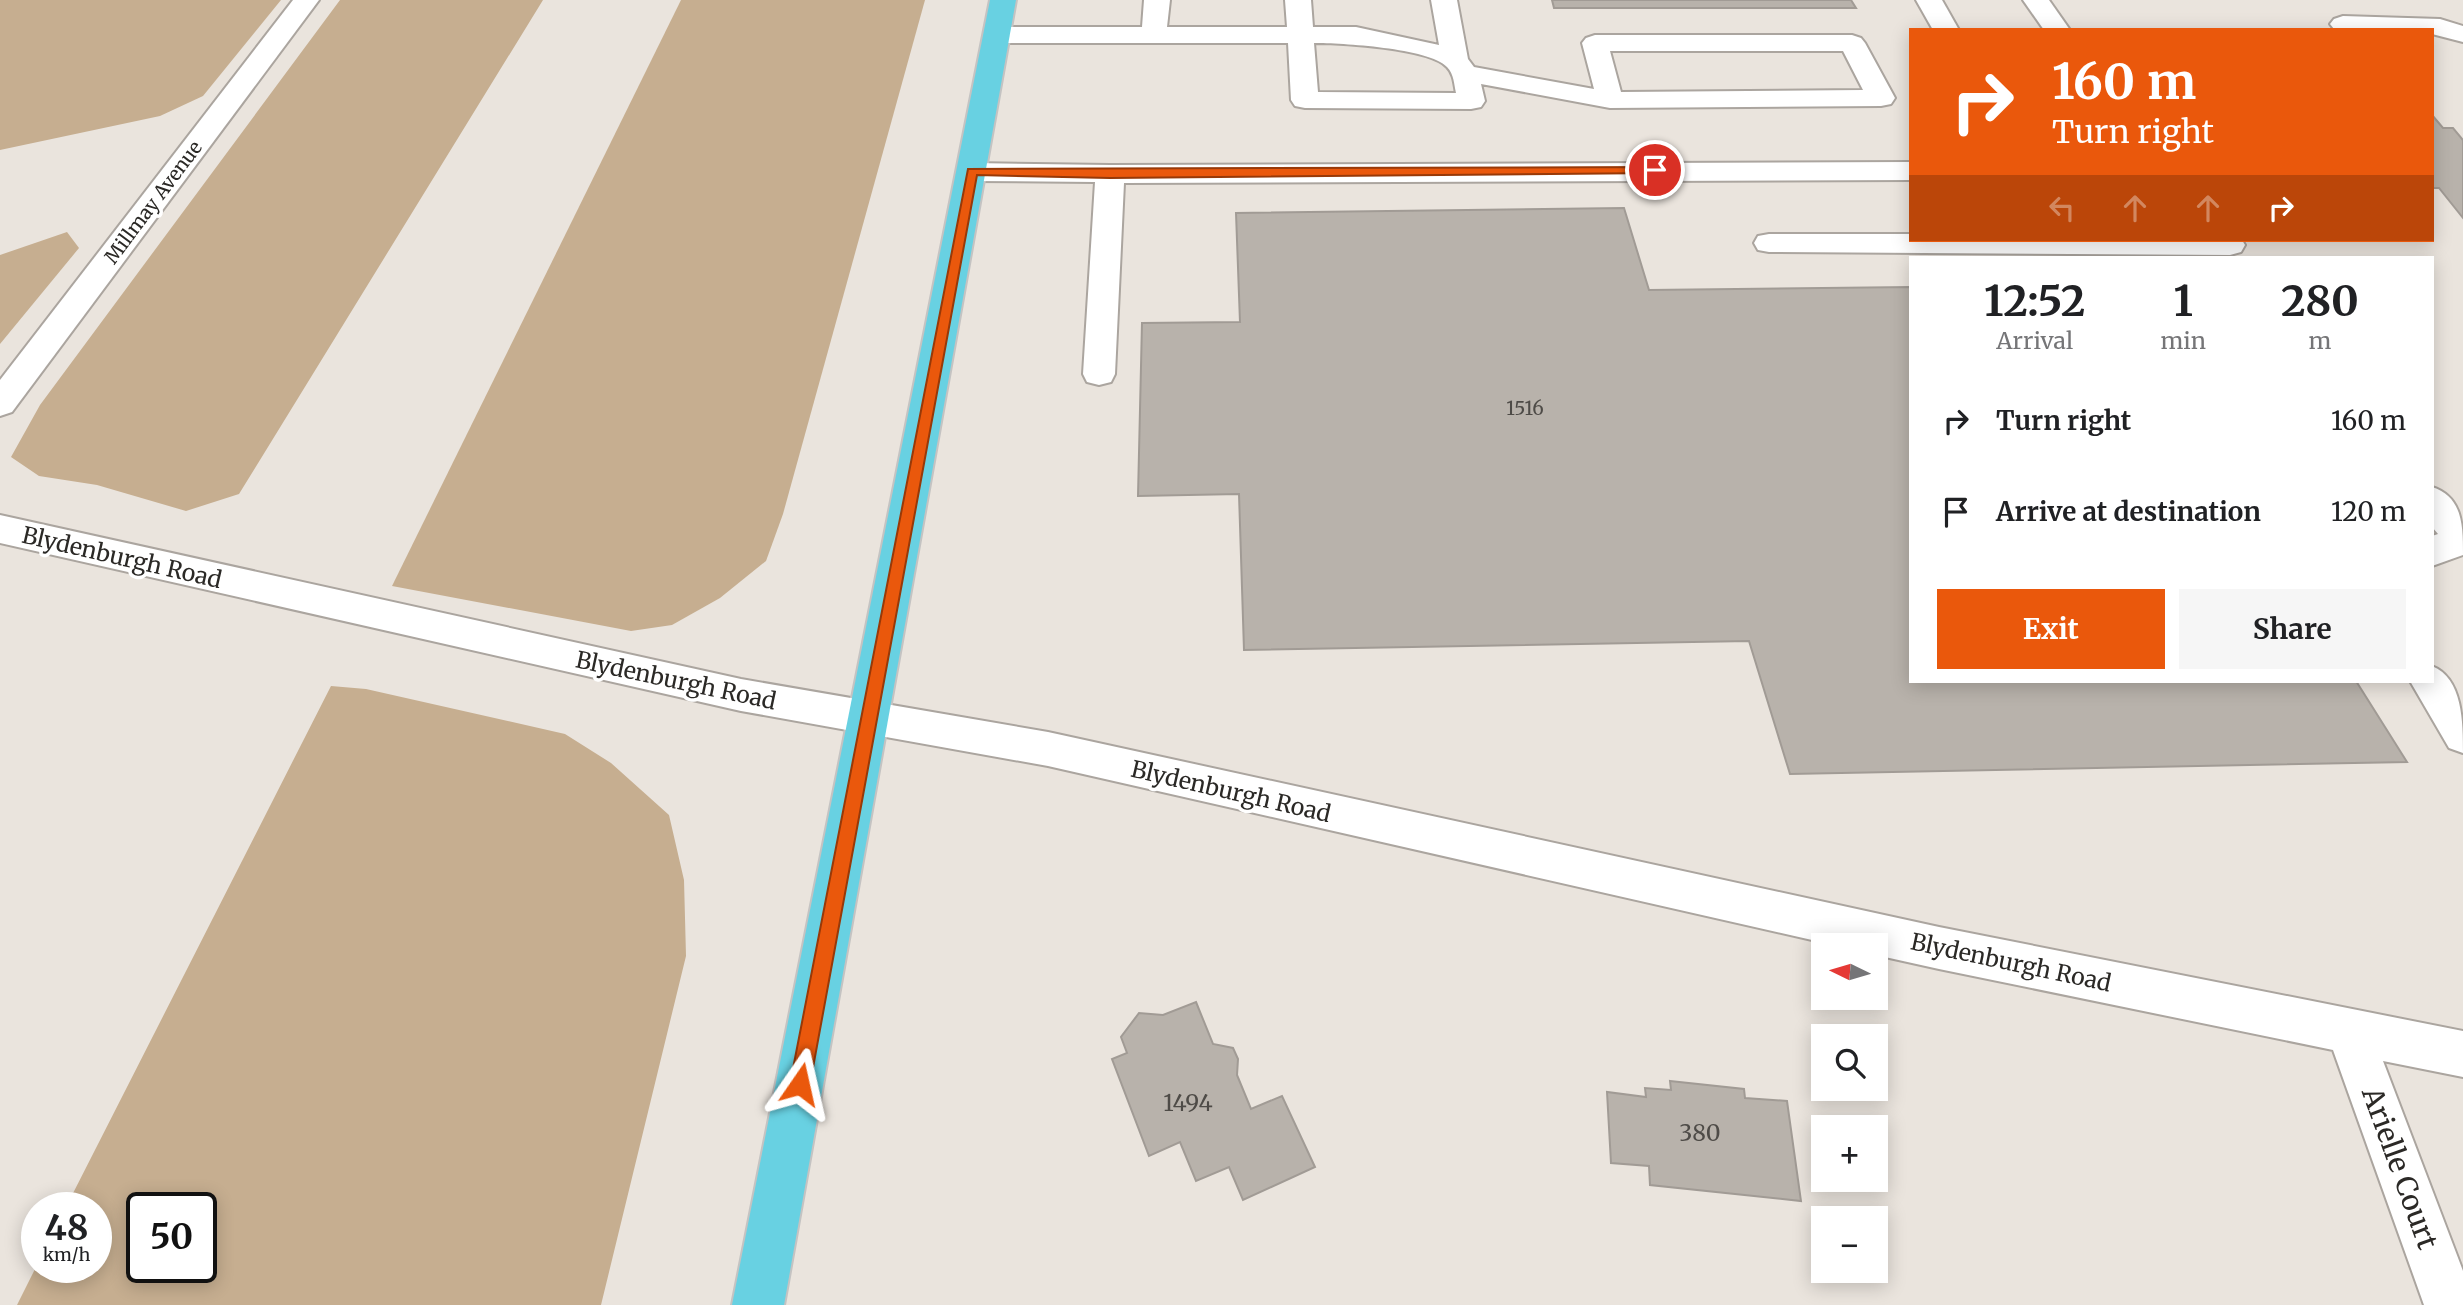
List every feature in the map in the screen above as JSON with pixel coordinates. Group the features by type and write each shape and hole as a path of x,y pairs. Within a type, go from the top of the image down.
{"main road":[{"path":"758,1305 1003,0"}],"street":[{"name":"Millmay Avenue","path":"0,404 306,0"},
{"path":"1154,34 1157,0"},
{"path":"1298,0 1305,100 1471,101 1444,0"},
{"path":"1929,0 1945,28"},
{"path":"2036,0 2056,28"},
{"path":"2343,24 2440,27 2463,34"},
{"path":"997,35 1356,35 1427,49 1460,66 1610,100 1909,98"},
{"path":"1610,100 1595,43 1852,43 1881,98"},
{"path":"972,172 1110,174 1909,171"},
{"path":"1099,374 1110,174"},
{"path":"1769,243 2232,247"},
{"path":"2434,504 2452,544"},
{"name":"Blydenburgh Road","path":"0,529 728,692 1048,750 1884,936 2463,1054"},
{"path":"2431,683 2463,736"},
{"name":"Arielle Court","path":"2349,1031 2450,1305"}],"shaded area":[{"path":"0,0 281,0 203,96 160,116 0,150"},
{"path":"340,0 543,0 239,494 186,511 97,485 39,476 11,457 40,405"},
{"path":"681,0 925,0 783,514 766,561 720,598 672,625 631,631 392,586"},
{"path":"67,232 79,248 0,344 0,255"},
{"path":"331,686 366,689 565,734 611,763 669,815 684,880 686,956 601,1305 17,1305 28,1283 112,1283 112,1192 74,1192"}],"building":[{"path":"1552,0 1851,0 1856,8 1554,8"},
{"path":"2434,117 2443,128 2453,128 2463,140 2463,218 2439,188 2434,188"},
{"path":"1624,208 1649,290 1909,287 1909,683 2357,683 2407,762 1790,774 1749,641 1244,650 1239,494 1138,496 1142,323 1240,322 1236,213"},
{"path":"1196,1002 1213,1044 1233,1048 1238,1059 1237,1075 1251,1109 1282,1096 1315,1167 1243,1200 1229,1167 1196,1181 1180,1142 1149,1156 1112,1059 1127,1053 1121,1037 1139,1013 1163,1015"},
{"path":"1670,1081 1744,1089 1745,1098 1787,1101 1801,1201 1650,1185 1649,1166 1611,1163 1607,1092 1646,1097 1645,1088 1671,1090"}],"route":[{"path":"800,1084 972,172 1110,174 1655,170"}]}
